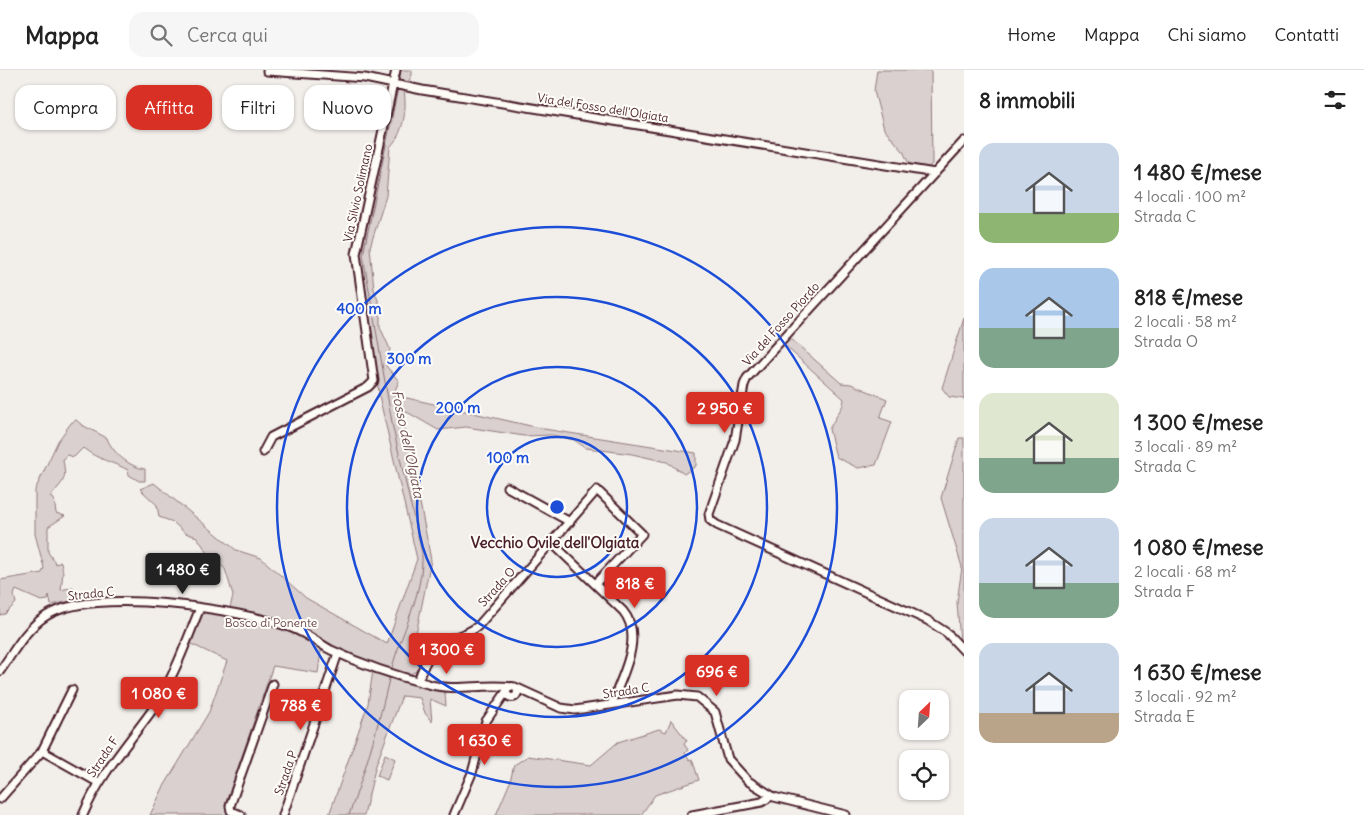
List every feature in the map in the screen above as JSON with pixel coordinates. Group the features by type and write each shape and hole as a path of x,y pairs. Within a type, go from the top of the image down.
{"street":[{"path":"396,70 396,84"},
{"name":"Via del Fosso dell'Olgiata","path":"267,71 365,78 935,173"},
{"name":"Via Silvio Solimano","path":"263,452 271,437 368,387 374,381 356,254 396,84"},
{"name":"Via del Fosso Piordo","path":"964,141 746,380 735,440 708,517 717,525 923,617 942,629 964,651"},
{"path":"507,488 570,522"},
{"name":"Strada O","path":"418,681 428,658 437,645 476,627 597,490 642,534 595,584"},
{"path":"552,543 623,611 632,629 632,639 627,658 611,705"},
{"name":"Strada C","path":"0,671 36,624 60,609 87,603 125,602 200,608 290,627 338,653 418,681 442,686 499,685 533,695 569,710 680,694 700,698 716,714 724,749 732,764 744,778 771,796 842,814"},
{"name":"Strada F","path":"83,815 99,783 158,700 181,655 200,608"},
{"name":"Strada P","path":"283,815 338,653"},
{"path":"241,815 231,811 231,803 273,684"},
{"path":"454,815 472,773 483,729 497,705 510,689 518,693 513,697"},
{"path":"0,799 42,751 72,690"},
{"name":"Strada C","path":"497,705 513,697 533,695"},
{"path":"42,751 99,783"},
{"path":"692,815 762,802 771,796"}],"green space":[{"name":"Bosco di Ponente","path":"398,70 412,70 412,75 404,90 405,113 399,135 390,147 386,196 370,247 374,289 380,306 380,327 390,349 386,366 399,381 394,393 396,399 407,398 544,429 696,453 696,466 684,474 667,462 632,454 586,448 574,440 552,435 524,436 466,427 438,430 400,408 401,420 413,452 416,482 431,560 415,639 428,650 419,670 408,675 445,693 446,706 430,699 432,722 425,713 420,698 402,696 376,765 364,815 329,815 368,704 373,670 321,651 318,673 273,666 231,788 227,815 150,815 163,788 209,712 227,661 187,642 200,608 229,613 233,595 225,569 207,552 197,537 185,533 173,522 159,517 157,505 140,489 154,483 236,550 261,558 306,598 387,644 417,559 380,400 359,255 385,130 391,130 391,103"},
{"path":"877,70 931,70 932,164 928,168 909,164 903,151 884,129 874,91"},
{"path":"964,318 964,399 949,397 942,388"},
{"path":"789,337 841,383 851,384 887,399 880,418 892,422 876,465 858,468 836,457 829,429 843,405 844,399 783,344"},
{"path":"76,420 107,438 117,453 127,462 145,469 145,481 139,481 129,475 128,470 100,458 83,448 74,457 66,455 63,460 65,472 63,480 50,497 54,499 56,513 65,516 48,527 48,552 56,564 61,562 63,572 61,590 73,587 76,600 51,605 49,595 48,600 41,601 16,590 14,595 16,603 5,614 0,615 0,580 42,573 44,568 35,534 35,490 58,441 71,423"},
{"path":"959,438 964,438 964,646 960,642 957,602 962,567 941,498"},
{"path":"671,720 687,741 684,744 688,750 685,753 690,760 692,759 699,780 655,795 641,815 496,815 510,782 514,765 528,756 591,765 618,742 659,729 666,732"},
{"path":"385,754 395,759 387,780 377,776"}],"waterway":[{"name":"Fosso dell’Olgiata","path":"399,82 401,70"},
{"name":"Fosso dell’Olgiata","path":"391,671 416,598 422,568 422,553 393,428 363,255 398,88"},
{"name":"Fosso dell’Olgiata","path":"349,815 372,746 390,675"}],"district":[{"name":"Vecchio Ovile dell'Olgiata","path":"555,543"}]}
